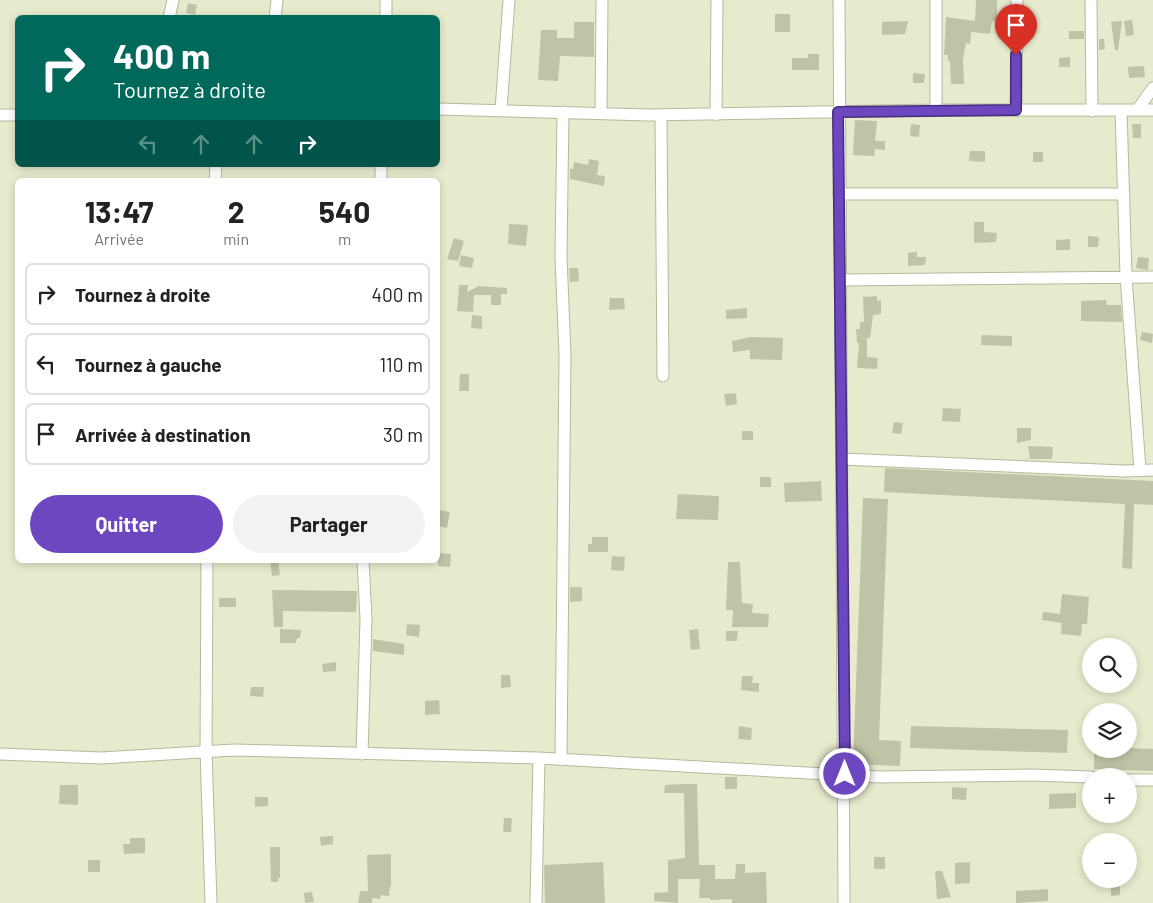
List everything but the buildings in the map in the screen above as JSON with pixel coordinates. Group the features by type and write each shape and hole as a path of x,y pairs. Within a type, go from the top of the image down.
{"street":[{"path":"170,15 173,0"},
{"path":"276,15 278,0"},
{"path":"386,0 386,15"},
{"path":"501,110 510,0"},
{"path":"601,114 602,0"},
{"path":"716,115 718,0"},
{"path":"838,0 845,774 844,903"},
{"path":"936,0 936,110"},
{"path":"1016,110 1017,0"},
{"path":"1091,0 1092,111"},
{"path":"1137,110 1153,88"},
{"path":"440,109 661,115 936,110 1153,110"},
{"path":"1121,110 1126,276 1140,470"},
{"path":"561,760 566,355 561,257 563,112"},
{"path":"0,116 15,115"},
{"path":"661,115 663,376"},
{"path":"839,194 1124,194"},
{"path":"841,280 1153,277"},
{"path":"842,459 1153,470"},
{"path":"207,563 206,751 211,903"},
{"path":"362,754 366,618 363,563"},
{"path":"0,754 101,758 234,750 539,758 879,777 1032,775 1082,777"},
{"path":"536,903 539,758"},
{"path":"1137,780 1153,780"}],"route":[{"path":"845,774 838,112 1016,110 1016,55"}]}
